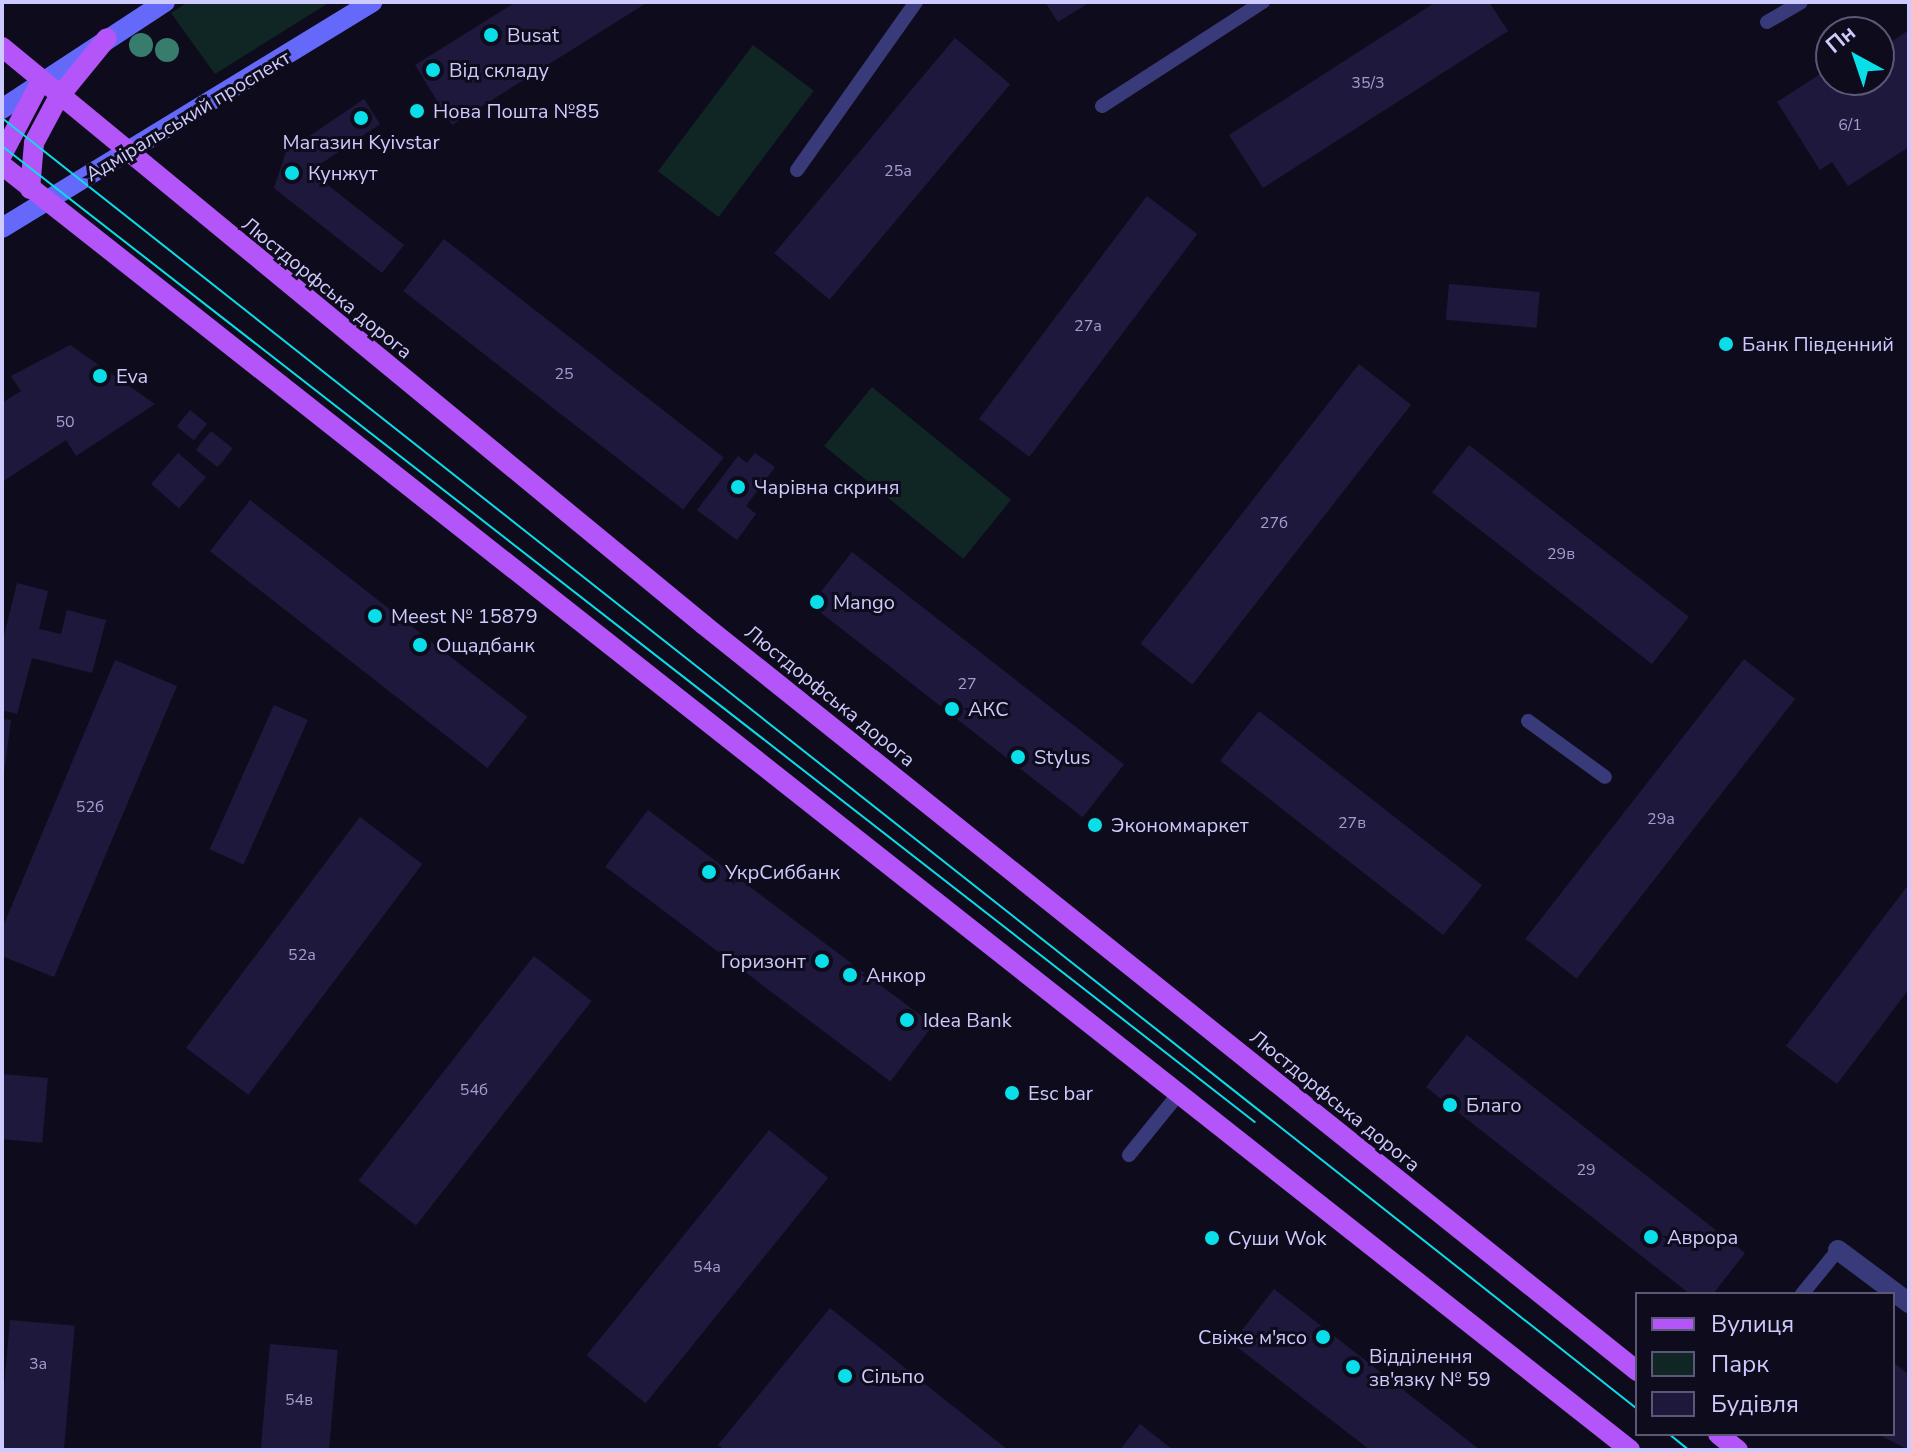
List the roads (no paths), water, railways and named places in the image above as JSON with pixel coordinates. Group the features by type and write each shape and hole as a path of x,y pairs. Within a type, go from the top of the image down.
{"main road":[{"path":"2,109 165,2"},
{"name":"Адміральський проспект","path":"2,228 37,195 127,156 372,2"},
{"path":"37,195 34,143 58,98 107,38"},
{"name":"Люстдорфська дорога","path":"2,47 127,156 1635,1369"},
{"path":"2,155 40,83"},
{"path":"2,165 1177,1096 1630,1450"},
{"path":"1720,1436 1738,1450"}],"street":[{"path":"1838,1250 1894,1292"}],"lane":[{"path":"797,170 916,2"},
{"path":"1102,106 1263,2"},
{"path":"1767,22 1801,2"},
{"path":"1528,721 1605,777"},
{"path":"1129,1155 1177,1096"},
{"path":"1804,1292 1838,1250"}],"tram line":[{"path":"2,118 1635,1407"},
{"path":"2,146 1255,1122"},
{"path":"1672,1436 1689,1450"}],"place":[{"name":"Busat","path":"491,35"},
{"name":"Від складу","path":"433,70"},
{"name":"Нова Пошта №85","path":"417,111"},
{"name":"Магазин Kyivstar","path":"361,118"},
{"name":"Кунжут","path":"292,173"},
{"name":"Банк Південний","path":"1726,344"},
{"name":"Eva","path":"100,376"},
{"name":"Чарівна скриня","path":"738,487"},
{"name":"Mango","path":"817,602"},
{"name":"Meest № 15879","path":"375,616"},
{"name":"Ощадбанк","path":"420,645"},
{"name":"АКС","path":"952,709"},
{"name":"Stylus","path":"1018,757"},
{"name":"Экономмаркет","path":"1095,825"},
{"name":"УкрСиббанк","path":"709,872"},
{"name":"Горизонт","path":"822,961"},
{"name":"Анкор","path":"850,975"},
{"name":"Idea Bank","path":"907,1020"},
{"name":"Esc bar","path":"1012,1093"},
{"name":"Благо","path":"1450,1105"},
{"name":"Аврора","path":"1651,1237"},
{"name":"Суши Wok","path":"1212,1238"},
{"name":"Свіже м'ясо","path":"1323,1337"},
{"name":"Відділення зв'язку № 59","path":"1353,1367"},
{"name":"Сільпо","path":"845,1376"}]}
